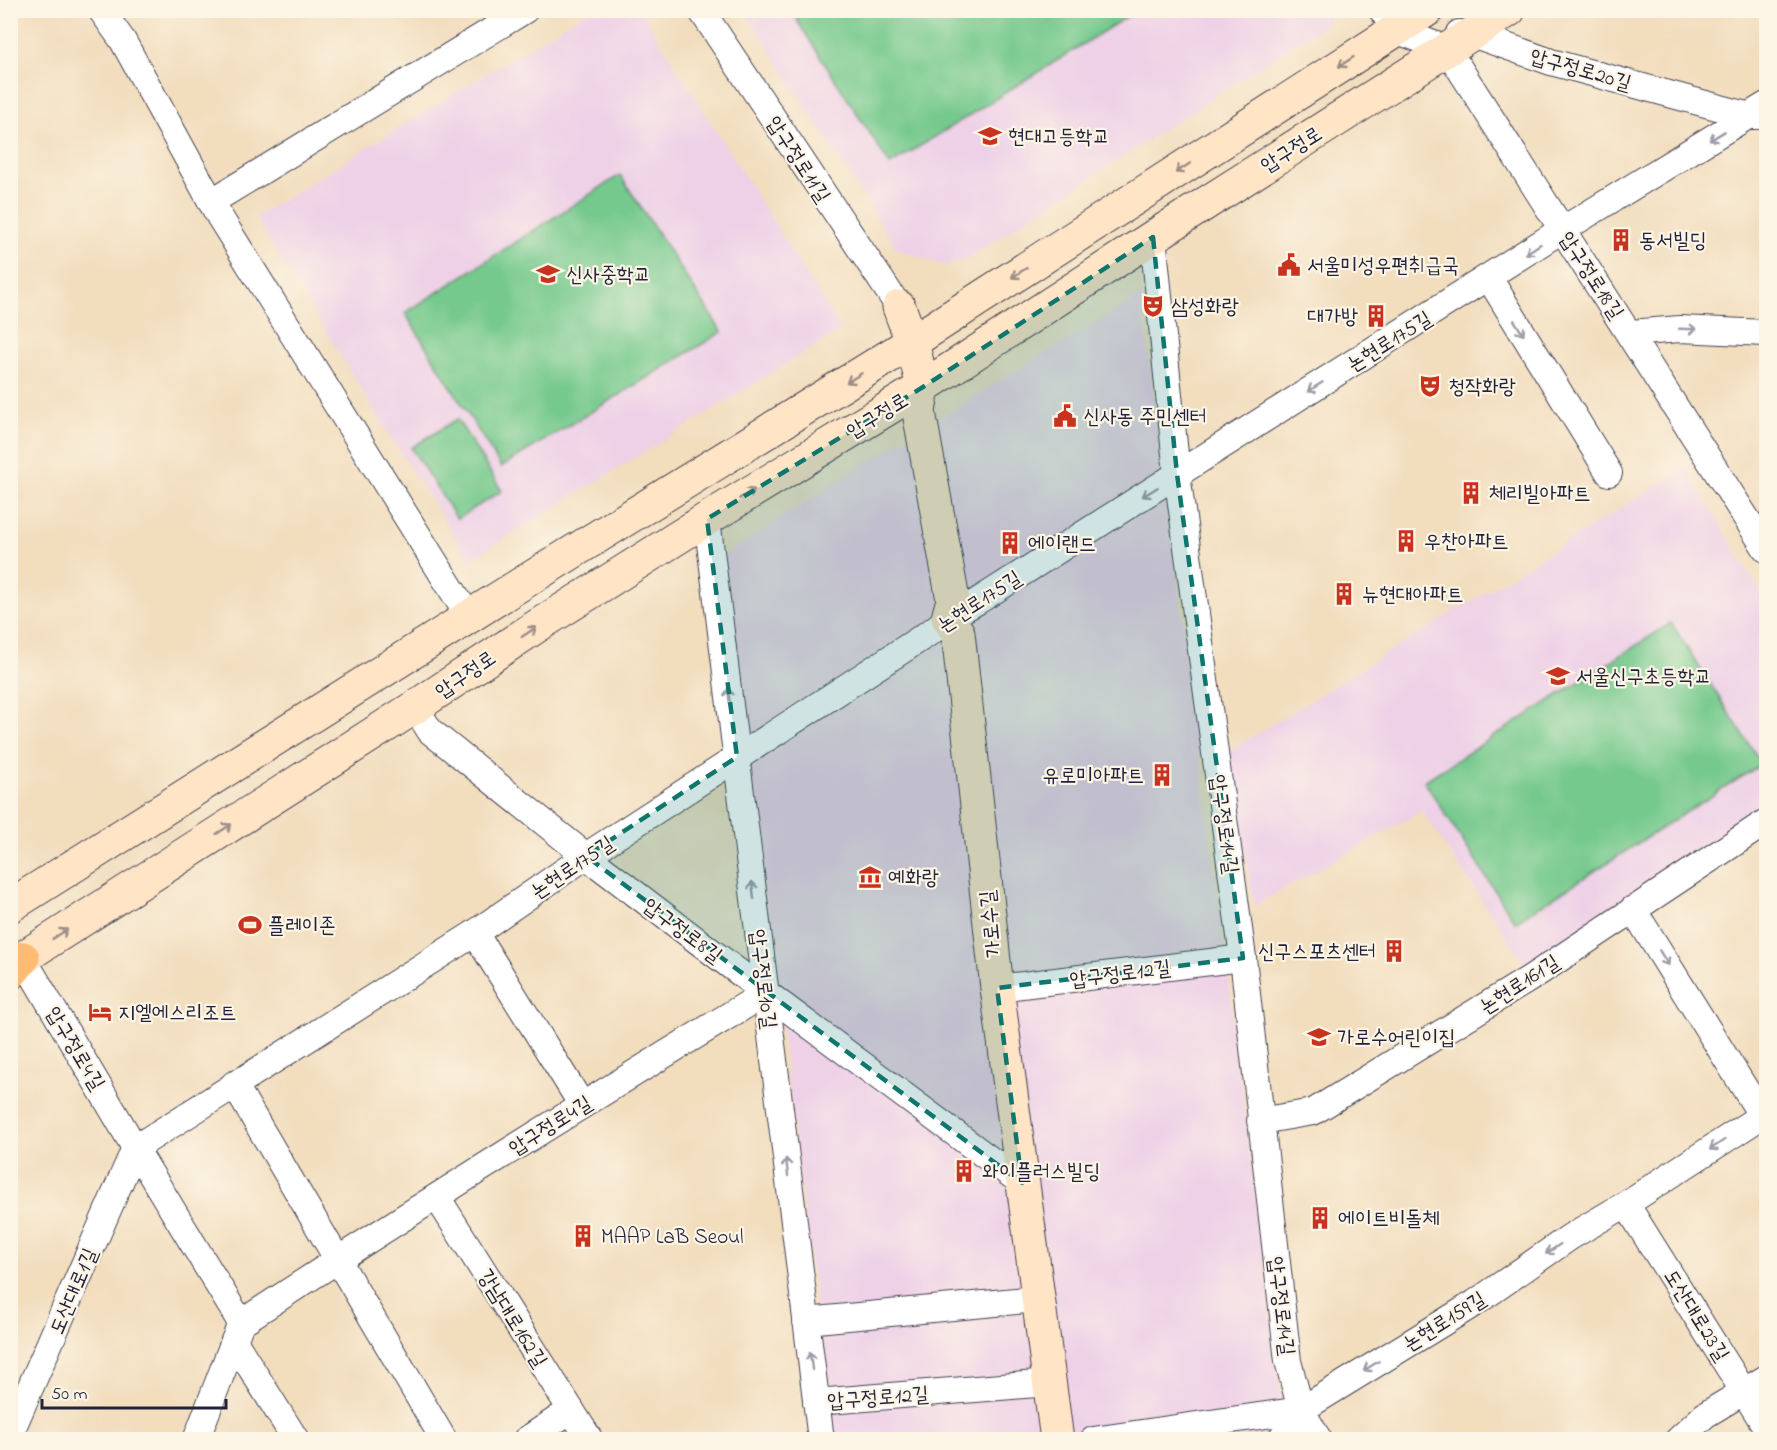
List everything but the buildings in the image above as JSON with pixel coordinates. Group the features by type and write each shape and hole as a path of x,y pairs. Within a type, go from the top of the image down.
{"main road":[{"name":"압구정로","path":"10,906 912,342 1389,20 1427,10"},
{"name":"압구정로","path":"15,966 493,655 707,519 921,400 1153,237 1509,10"},
{"name":"압구정로","path":"899,307 912,342 921,400"},
{"name":"가로수길","path":"921,400 953,600 948,618 958,633 997,988 1057,1440"},
{"path":"469,617 493,655"}],"street":[{"path":"101,10 123,42 215,209 469,617"},
{"path":"215,209 525,10"},
{"name":"압구정로11길","path":"701,10 899,307"},
{"name":"압구정로20길","path":"1389,20 1460,42 1761,113"},
{"name":"압구정로18길","path":"1460,42 1562,230 1767,549"},
{"name":"논현로175길","path":"135,1148 475,933 586,856 948,618 1562,230 1761,113"},
{"name":"압구정로14길","path":"1153,237 1177,474 1243,958 1288,1360 1301,1410 1319,1440"},
{"path":"1489,278 1609,473"},
{"path":"1630,333 1680,329 1767,333"},
{"name":"압구정로10길","path":"707,519 821,1440"},
{"name":"압구정로8길","path":"415,707 430,731 586,856 1022,1183"},
{"name":"논현로161길","path":"1260,1121 1313,1112 1529,979 1767,822"},
{"name":"논현로159길","path":"1093,1440 1301,1410 1474,1303 1570,1238 1764,1114 1633,909"},
{"path":"475,933 582,1105"},
{"name":"압구정로12길","path":"997,988 1243,958"},
{"name":"압구정로4길","path":"15,966 135,1148 296,1440"},
{"name":"압구정로4길","path":"238,1332 336,1260 582,1105 766,993"},
{"path":"234,1084 444,1440"},
{"name":"도산대로1길","path":"10,1434 135,1148"},
{"name":"강남대로162길","path":"437,1197 590,1440"},
{"name":"도산대로23길","path":"1626,1204 1767,1426"},
{"path":"806,1321 1037,1299"},
{"path":"196,1440 238,1332"},
{"path":"1678,1440 1705,1415 1767,1378"},
{"name":"압구정로12길","path":"816,1402 1048,1383"},
{"path":"526,1440 571,1410"},
{"path":"1280,1440 1301,1410"}],"highlighted area":[{"path":"1153,237 1177,474 1243,958 997,988 1022,1183 586,856 737,757 707,519 923,387"}],"shaded area":[{"name":"신사중학교","path":"588,11 641,11 841,330 470,560 408,465 255,217"},
{"name":"현대고등학교","path":"745,11 1332,11 1327,23 968,258 946,266 897,249"},
{"path":"1141,295 1281,1396 1307,1439 832,1439 723,556 863,465"},
{"name":"서울신구초등학교","path":"1686,468 1766,601 1766,814 1526,966 1422,811 1254,906 1229,751"}],"green space":[{"path":"808,11 1136,11 890,165 796,19"},
{"path":"620,175 722,332 501,467 405,313"},
{"path":"457,419 502,491 457,519 411,448"},
{"path":"1671,623 1762,764 1515,922 1424,781"}],"place":[{"name":"현대고등학교","path":"990,136"},
{"name":"동서빌딩","path":"1621,240"},
{"name":"서울미성우편취급국","path":"1289,265"},
{"name":"신사중학교","path":"548,274"},
{"name":"삼성화랑","path":"1153,306"},
{"name":"대가방","path":"1376,316"},
{"name":"청작화랑","path":"1430,386"},
{"name":"신사동 주민센터","path":"1065,416"},
{"name":"체리빌아파트","path":"1471,493"},
{"name":"우찬아파트","path":"1406,541"},
{"name":"에이랜드","path":"1010,543"},
{"name":"뉴현대아파트","path":"1344,594"},
{"name":"서울신구초등학교","path":"1558,676"},
{"name":"유로미아파트","path":"1162,775"},
{"name":"예화랑","path":"870,877"},
{"name":"플레이존","path":"250,925"},
{"name":"신구스포츠센터","path":"1394,951"},
{"name":"지엘에스리조트","path":"100,1012"},
{"name":"가로수어린이집","path":"1319,1037"},
{"name":"와이플러스빌딩","path":"964,1171"},
{"name":"에이트비돌체","path":"1320,1218"},
{"name":"MAAP LaB Seoul","path":"583,1236"}]}
